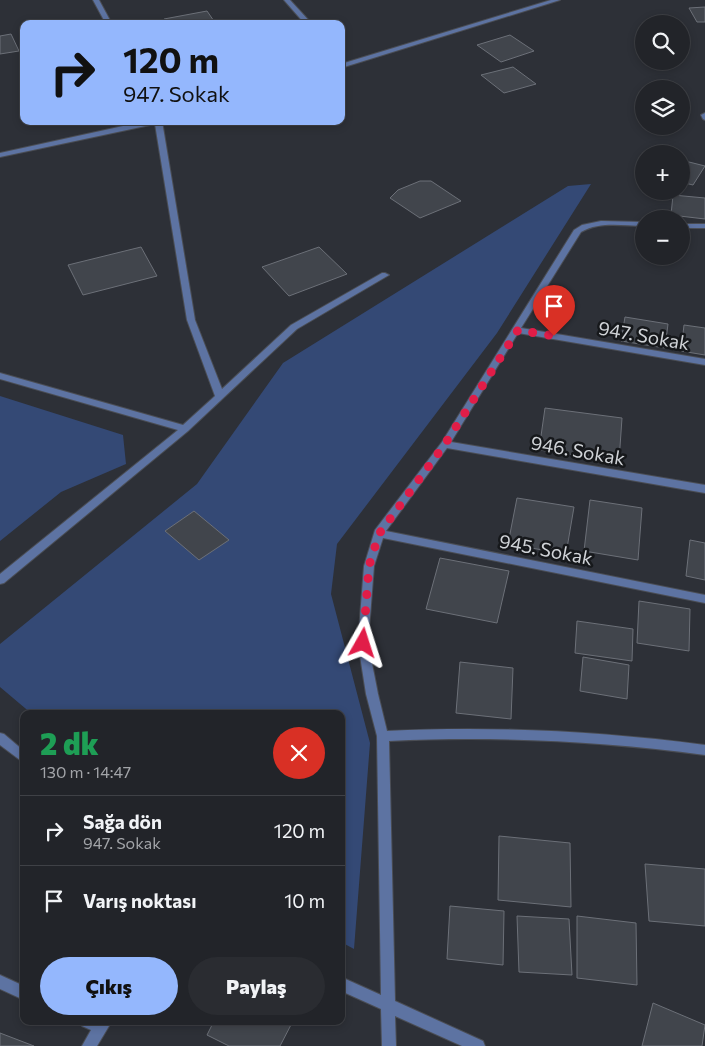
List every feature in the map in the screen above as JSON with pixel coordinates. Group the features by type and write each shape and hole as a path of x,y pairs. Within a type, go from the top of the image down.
{"street":[{"path":"96,0 107,20"},
{"path":"287,0 305,20"},
{"path":"345,62 557,0"},
{"path":"0,155 139,125"},
{"path":"159,125 191,320 220,396"},
{"path":"389,1046 383,736 363,643 369,566 379,534 445,444 518,330 578,230 586,224 635,224"},
{"path":"690,226 705,226"},
{"path":"0,580 185,430 294,327 385,275"},
{"name":"947. Sokak","path":"518,330 705,362"},
{"path":"0,376 185,430"},
{"name":"946. Sokak","path":"445,444 705,489"},
{"name":"945. Sokak","path":"379,534 705,599"},
{"path":"383,736 454,732 646,742 705,750"},
{"path":"0,738 20,755"},
{"path":"0,982 20,991"},
{"path":"345,986 478,1046"},
{"path":"89,1046 102,1025"}],"shaded area":[{"path":"591,184 497,333 337,544 331,594 370,743 354,949 345,944 345,710 27,710 0,687 0,644 197,484 283,363 568,186"},
{"path":"0,396 123,435 126,464 61,492 0,541"}],"building":[{"path":"705,7 705,22 697,22 689,8"},
{"path":"207,11 213,20 165,20"},
{"path":"11,34 19,51 0,54 0,36"},
{"path":"510,35 534,51 501,62 477,45"},
{"path":"513,67 536,84 504,93 481,75"},
{"path":"690,162 705,166 693,185 690,184"},
{"path":"420,181 431,181 461,201 420,218 390,198 398,190"},
{"path":"690,197 705,198 705,219 690,217 690,210 672,210 672,200 690,200"},
{"path":"141,247 157,276 83,295 68,265"},
{"path":"319,247 347,274 289,296 262,267"},
{"path":"625,317 668,324 665,348 621,341"},
{"path":"684,325 705,328 705,355 681,351"},
{"path":"545,408 622,418 619,461 539,450"},
{"path":"517,498 574,507 566,554 508,544"},
{"path":"590,500 642,508 638,560 584,551"},
{"path":"194,511 229,540 199,560 165,531"},
{"path":"690,540 705,543 705,580 686,576"},
{"path":"440,558 509,571 497,623 426,609"},
{"path":"639,601 690,609 689,651 637,643"},
{"path":"577,621 633,629 632,661 575,653"},
{"path":"583,657 629,665 627,699 580,691"},
{"path":"460,662 513,668 511,719 456,713"},
{"path":"499,836 570,843 571,907 498,900"},
{"path":"645,864 705,869 705,926 649,921"},
{"path":"450,906 504,911 503,965 447,959"},
{"path":"517,916 569,919 572,975 519,972"},
{"path":"577,916 636,923 637,985 577,978"},
{"path":"653,1003 705,1025 702,1046 642,1046"},
{"path":"212,1025 291,1025 280,1046 229,1046 207,1035"},
{"path":"0,1033 34,1046 0,1046"}],"route":[{"path":"363,643 369,566 379,534 445,444 518,330 554,336"}]}
